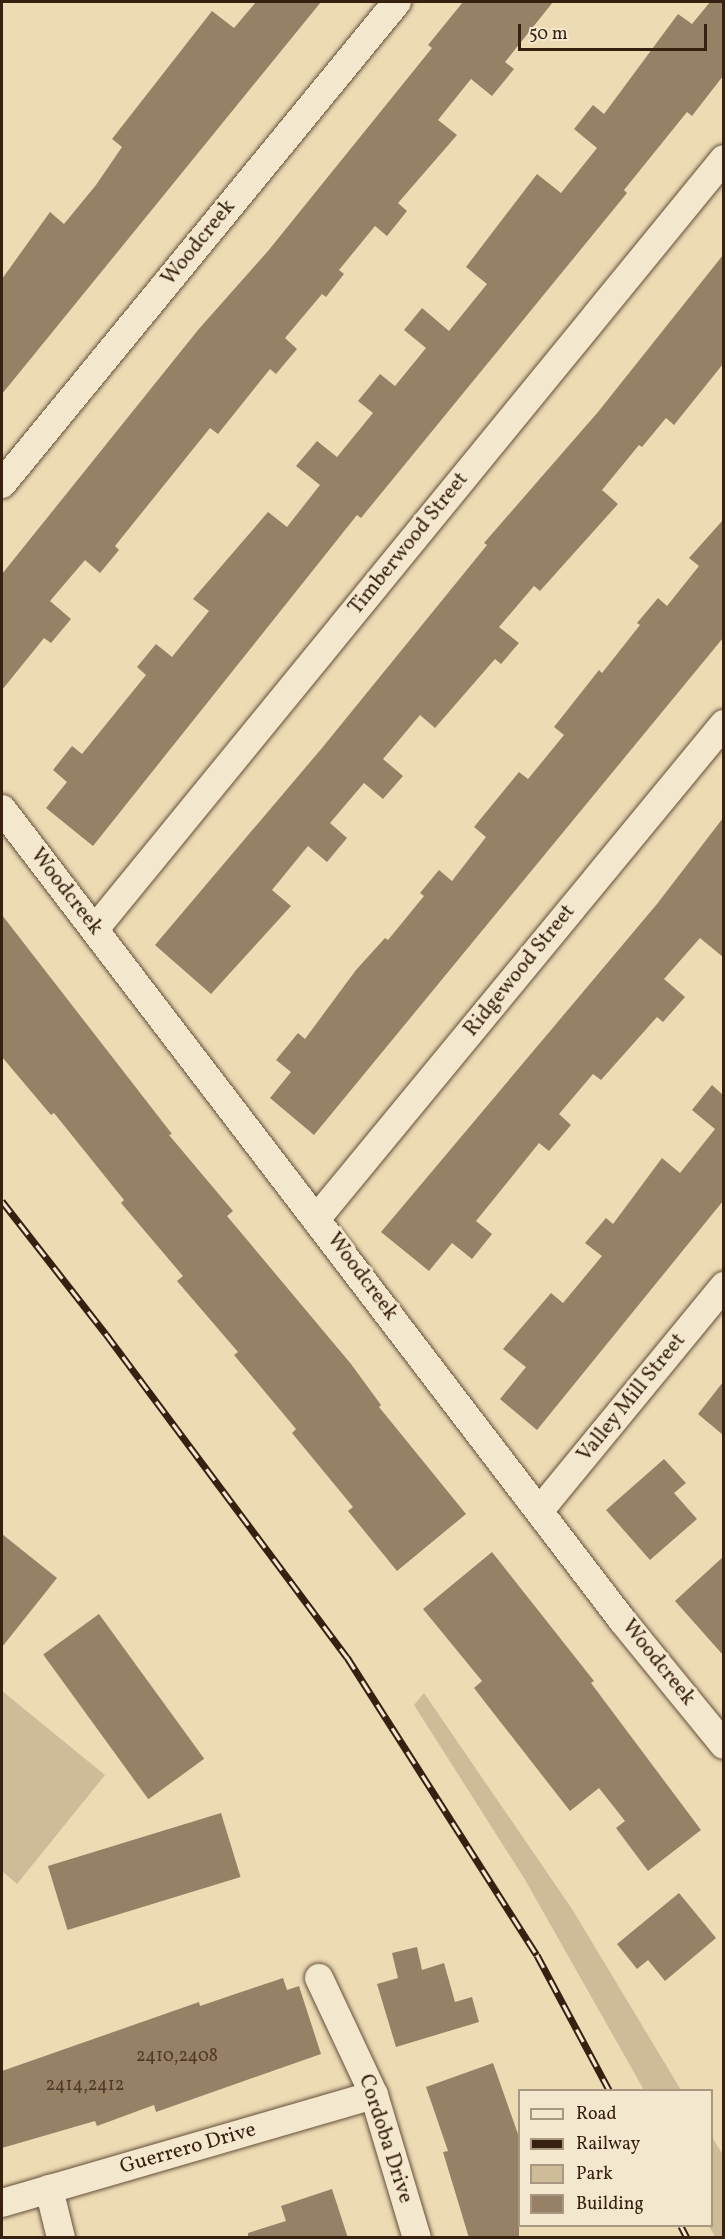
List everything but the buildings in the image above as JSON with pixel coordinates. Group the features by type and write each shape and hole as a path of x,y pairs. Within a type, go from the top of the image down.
{"street":[{"name":"Woodcreek","path":"2,484 397,2"},
{"name":"Timberwood Street","path":"95,929 723,159"},
{"name":"Ridgewood Street","path":"317,1218 723,723"},
{"name":"Woodcreek","path":"2,809 723,1745"},
{"name":"Valley Mill Street","path":"540,1510 723,1286"},
{"name":"Cordoba Drive","path":"319,1978 374,2095 417,2238"},
{"name":"Guerrero Drive","path":"2,2203 374,2095"},
{"path":"48,2189 61,2238"}],"green space":[{"path":"2,1691 105,1775 17,1884 2,1871"},
{"path":"424,1693 572,1909 680,2089 643,2089 524,1878 414,1705"},
{"path":"713,2139 723,2155 723,2237 715,2237 710,2227 713,2227"}],"railway":[{"path":"2,1201 106,1334 347,1657 537,1955 608,2089"},
{"path":"682,2227 687,2238"}]}
